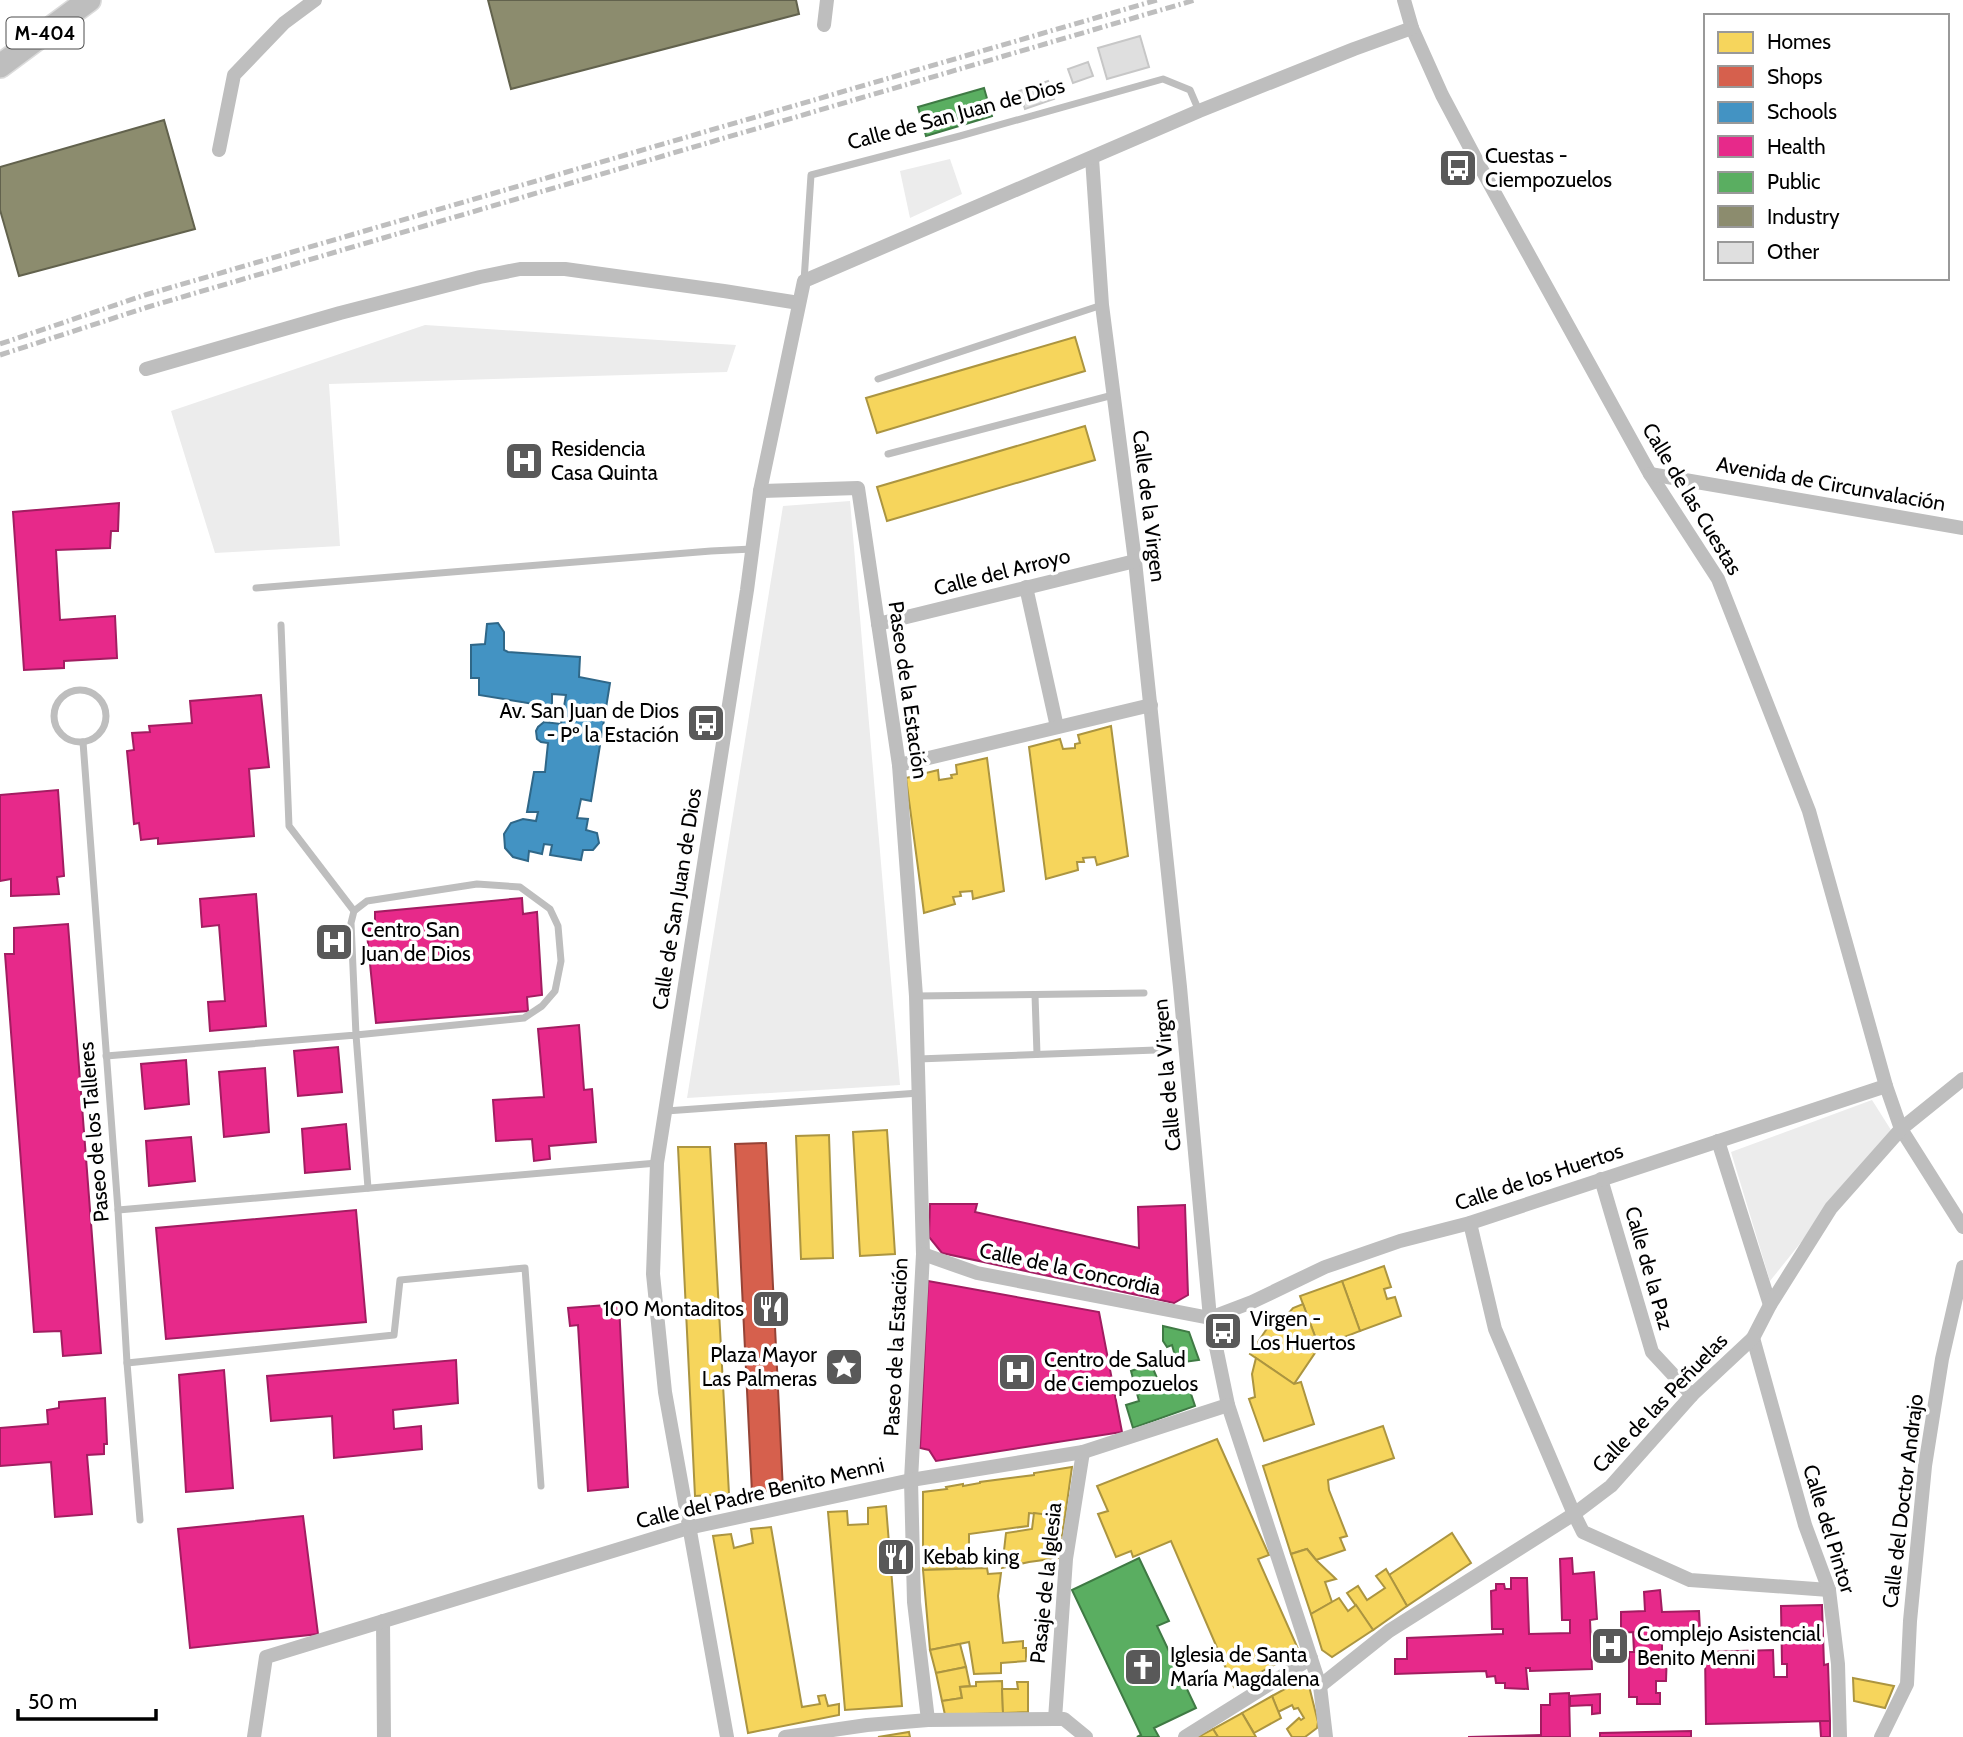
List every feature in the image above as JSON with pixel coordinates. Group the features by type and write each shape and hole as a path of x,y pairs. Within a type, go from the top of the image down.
{"main road":[{"name":"M-404","path":"0,65 89,0"}],"street":[{"path":"219,150 234,75 284,23 315,0"},
{"path":"824,25 828,0"},
{"name":"Calle de las Cuestas","path":"1404,0 1412,28 1442,95 1650,474 1718,579 1810,811 1886,1086 1901,1129 1963,1227"},
{"path":"804,281 1199,111 1412,28"},
{"name":"Calle de la Virgen","path":"1092,158 1102,305 1151,705 1210,1318 1228,1405 1320,1686 1323,1735"},
{"path":"146,369 340,313 520,269 565,269 799,303"},
{"name":"Calle de San Juan de Dios","path":"727,1737 665,1392 653,1274 657,1163 760,491 804,281"},
{"name":"Avenida de Circunvalación","path":"1650,474 1963,528"},
{"name":"Paseo de la Estación","path":"760,491 859,488 899,765 916,996 923,1254 911,1480 914,1602 928,1720"},
{"name":"Calle del Arroyo","path":"878,624 1135,561"},
{"path":"1027,587 1056,727"},
{"path":"899,765 1151,705"},
{"name":"Calle de las Peñuelas","path":"1320,1686 1388,1631 1574,1514 1611,1486 1692,1395 1753,1338 1770,1305 1832,1208 1901,1129 1963,1079"},
{"name":"Calle de los Huertos","path":"1210,1318 1252,1302 1325,1267 1400,1241 1470,1223 1886,1086"},
{"path":"1718,1141 1770,1305"},
{"name":"Calle de la Paz","path":"1601,1179 1652,1352 1692,1395"},
{"path":"1470,1223 1495,1329 1584,1532 1690,1580 1829,1590"},
{"name":"Calle de la Concordia","path":"923,1254 977,1273 1210,1318"},
{"name":"Calle del Doctor Andrajo","path":"1881,1737 1907,1684 1910,1621 1925,1466 1942,1359 1963,1267"},
{"name":"Calle del Pintor","path":"1753,1338 1805,1525 1829,1590 1838,1664 1840,1737"},
{"name":"Calle del Padre Benito Menni","path":"254,1737 266,1657 688,1528 911,1480 1083,1452 1228,1405"},
{"name":"Pasaje de la Iglesia","path":"1060,1719 1066,1559 1083,1452"},
{"path":"383,1621 384,1737"},
{"path":"1185,1737 1311,1658"},
{"path":"786,1737 867,1724 928,1720 1060,1719 1086,1737"}],"lane":[{"name":"Calle de San Juan de Dios","path":"804,281 811,175 1163,79 1190,90 1199,111"},
{"path":"878,379 1102,305"},
{"path":"888,454 1114,394"},
{"path":"256,588 752,549"},
{"path":"281,625 289,826 354,911"},
{"path":"83,689 99,697 106,713 102,730 95,737 83,742 63,736 54,722 53,714 55,705 66,693 83,689"},
{"name":"Paseo de los Talleres","path":"83,742 140,1520"},
{"path":"106,1056 356,1035 524,1018 542,1006 555,991 561,961 558,926 550,909 520,887 477,884 367,901 354,911 351,923 356,1035 368,1188"},
{"path":"916,996 1144,993"},
{"path":"1035,995 1037,1054"},
{"path":"918,1059 1156,1050"},
{"path":"665,1111 919,1093"},
{"path":"118,1210 657,1163"},
{"path":"127,1363 394,1335 400,1280 525,1268 541,1486"}],"shaded area":[{"path":"950,159 962,194 910,218 900,171"},
{"path":"425,325 736,345 727,372 329,384 340,546 215,553 171,411"},
{"path":"850,501 900,1085 687,1098 783,506"},
{"path":"1872,1100 1891,1130 1770,1281 1731,1152"}],"building: Homes":[{"path":"1075,337 1085,371 877,433 866,398"},
{"path":"1085,426 1095,460 887,521 877,487"},
{"path":"1111,726 1128,856 1097,865 1095,857 1083,858 1084,862 1077,862 1078,870 1046,879 1029,747 1060,739 1063,749 1075,748 1075,744 1080,743 1078,735"},
{"path":"987,758 1004,891 973,899 972,891 960,892 961,896 953,897 955,904 924,913 906,778 938,770 939,780 952,778 951,775 957,774 956,765"},
{"path":"887,1130 895,1254 860,1256 853,1132"},
{"path":"829,1135 833,1258 801,1259 796,1136"},
{"path":"678,1147 710,1147 729,1494 695,1496"},
{"path":"1384,1266 1391,1287 1384,1289 1387,1299 1395,1297 1401,1316 1360,1331 1342,1281"},
{"path":"1342,1281 1360,1331 1319,1347 1300,1296"},
{"path":"1303,1304 1319,1347 1294,1384 1250,1354 1274,1318 1281,1322 1293,1308"},
{"path":"1256,1358 1294,1384 1301,1382 1314,1424 1264,1441 1249,1399 1255,1397 1252,1374"},
{"path":"1383,1426 1394,1458 1328,1480 1329,1490 1347,1536 1340,1538 1345,1550 1316,1560 1307,1549 1291,1554 1263,1466"},
{"path":"1217,1439 1269,1555 1258,1559 1299,1651 1234,1687 1171,1541 1133,1557 1131,1551 1116,1557 1098,1514 1108,1511 1097,1486"},
{"path":"1072,1467 1065,1517 1029,1513 1028,1526 969,1534 969,1568 923,1570 923,1492"},
{"path":"886,1506 902,1706 845,1710 828,1512 847,1511 848,1525 868,1524 868,1508"},
{"path":"1034,1513 1065,1517 1058,1558 1002,1568 1006,1533 1032,1529"},
{"path":"771,1527 802,1707 820,1704 818,1696 825,1695 828,1706 839,1704 839,1715 748,1733 713,1536 731,1534 734,1548 753,1543 751,1529"},
{"path":"1452,1533 1471,1563 1407,1606 1389,1575"},
{"path":"1307,1549 1336,1579 1325,1582 1332,1602 1311,1614 1291,1554"},
{"path":"987,1568 988,1574 1001,1573 998,1596 1003,1643 1023,1641 1026,1661 1001,1663 1001,1673 974,1674 969,1642 930,1650 923,1570"},
{"path":"1386,1569 1407,1606 1373,1630 1347,1593 1358,1586 1367,1600 1385,1588 1376,1576"},
{"path":"1339,1598 1348,1611 1356,1605 1373,1630 1332,1657 1322,1650 1311,1614"},
{"path":"960,1644 966,1667 936,1673 930,1650"},
{"path":"966,1667 970,1686 960,1687 962,1698 942,1701 936,1673"},
{"path":"1853,1678 1894,1686 1885,1708 1854,1701"},
{"path":"1301,1680 1308,1682 1318,1722 1317,1728 1305,1737 1292,1737 1287,1729 1299,1718 1304,1718 1298,1708 1294,1709 1292,1705 1278,1712 1272,1696"},
{"path":"1002,1681 1003,1713 945,1715 942,1701 962,1698 960,1687 976,1686 976,1682"},
{"path":"1017,1682 1028,1682 1028,1712 1003,1713 1002,1689 1018,1689"},
{"path":"1272,1696 1281,1718 1254,1733 1242,1713"},
{"path":"1242,1713 1256,1737 1218,1737 1213,1729"},
{"path":"1213,1729 1218,1737 1198,1737"},
{"path":"909,1732 910,1737 878,1737"}],"building: Shops":[{"path":"766,1143 783,1491 752,1493 735,1144"}],"building: Schools":[{"path":"498,623 504,632 504,650 580,657 579,677 610,683 591,801 581,799 577,818 588,819 586,830 597,833 599,843 593,850 583,850 581,860 550,855 552,845 544,844 542,854 529,851 528,861 513,857 505,848 504,834 511,823 523,819 536,821 538,812 527,812 534,772 545,772 548,743 537,739 536,731 544,722 561,724 566,695 552,694 552,707 479,695 479,678 471,678 471,645 485,644 487,624"}],"building: Health":[{"path":"119,503 118,531 111,531 110,548 56,550 60,620 115,616 117,658 64,661 64,668 24,670 13,512"},
{"path":"261,695 269,767 249,769 254,836 158,844 158,838 141,840 139,823 134,824 127,751 134,750 132,733 150,732 149,726 192,723 190,701"},
{"path":"58,790 64,876 57,877 59,894 11,896 11,879 0,881 0,795"},
{"path":"256,894 266,1026 210,1031 208,1002 225,1001 219,925 202,927 200,899"},
{"path":"522,898 523,914 537,912 542,995 527,997 528,1011 376,1023 366,924 375,923 375,912"},
{"path":"68,924 101,1353 63,1356 61,1331 34,1332 5,954 14,954 14,928"},
{"path":"579,1025 584,1090 592,1089 596,1142 549,1146 550,1159 534,1161 532,1139 496,1141 493,1100 544,1097 538,1029"},
{"path":"338,1047 342,1092 298,1096 294,1051"},
{"path":"186,1060 189,1104 145,1109 141,1064"},
{"path":"265,1068 269,1132 224,1137 219,1072"},
{"path":"346,1124 350,1169 305,1173 302,1129"},
{"path":"191,1137 195,1181 149,1186 146,1141"},
{"path":"930,1204 977,1204 975,1212 1139,1248 1138,1207 1185,1205 1188,1295 1174,1303 942,1253 929,1237"},
{"path":"356,1210 366,1322 166,1339 156,1228"},
{"name":"Centro de Salud de Ciempozuelos","path":"928,1281 1099,1312 1122,1432 936,1461 929,1450 920,1448"},
{"path":"619,1304 628,1487 588,1491 578,1325 570,1326 568,1308"},
{"path":"456,1360 458,1403 393,1410 394,1429 421,1426 422,1449 334,1458 332,1416 271,1421 267,1376"},
{"path":"224,1370 233,1488 186,1492 179,1375"},
{"path":"105,1398 107,1444 104,1444 104,1454 87,1455 92,1514 55,1517 51,1462 0,1466 0,1428 48,1424 47,1410 59,1408 59,1402"},
{"path":"303,1516 318,1634 190,1648 178,1529"},
{"path":"1572,1558 1573,1574 1594,1572 1597,1619 1590,1620 1592,1669 1530,1671 1530,1668 1526,1668 1528,1689 1505,1688 1505,1683 1496,1683 1495,1676 1487,1677 1486,1671 1395,1674 1395,1659 1407,1659 1407,1638 1503,1634 1503,1629 1492,1629 1491,1591 1496,1590 1496,1584 1504,1584 1505,1589 1511,1589 1511,1578 1527,1578 1529,1634 1570,1633 1570,1620 1562,1620 1560,1559"},
{"path":"1660,1590 1662,1612 1699,1611 1700,1631 1662,1632 1662,1652 1667,1652 1666,1681 1656,1681 1660,1704 1637,1704 1637,1697 1629,1697 1629,1652 1634,1652 1633,1632 1621,1633 1621,1612 1645,1611 1644,1592"},
{"path":"1822,1605 1824,1665 1828,1664 1830,1721 1706,1724 1705,1652 1773,1650 1774,1677 1787,1677 1787,1664 1782,1664 1781,1606"},
{"path":"1569,1693 1570,1737 1541,1737 1541,1705 1550,1705 1550,1694"},
{"path":"1600,1694 1600,1713 1592,1714 1592,1705 1570,1706 1570,1696"},
{"path":"1820,1721 1830,1721 1830,1737 1821,1737"},
{"path":"1691,1731 1691,1737 1600,1737 1600,1733"},
{"path":"1541,1735 1541,1737 1468,1737"}],"building: Public":[{"path":"984,88 992,116 926,136 918,107"},
{"path":"1163,1326 1189,1332 1199,1360 1177,1363 1172,1345 1167,1347 1163,1341"},
{"path":"1151,1364 1163,1392 1188,1385 1195,1406 1133,1428 1126,1405 1139,1401 1131,1371"},
{"name":"Iglesia de Santa María Magdalena","path":"1139,1558 1169,1621 1157,1626 1196,1708 1154,1728 1159,1737 1137,1737 1141,1735 1072,1590"}],"building: Industry":[{"path":"488,0 796,0 799,14 511,89"},
{"path":"164,120 195,229 19,276 0,210 0,167"}],"building: Other":[{"path":"1140,36 1149,67 1107,79 1098,48"},
{"path":"1088,62 1093,76 1073,83 1068,69"},
{"path":"1048,81 1054,99 1025,109 1019,91"}],"railway":[{"path":"0,344 145,295 1157,0"},
{"path":"0,355 148,307 1195,0"}],"place":[{"name":"Cuestas - Ciempozuelos","path":"1458,168"},
{"name":"Residencia Casa Quinta","path":"524,461"},
{"name":"Av. San Juan de Dios - Pº la Estación","path":"706,723"},
{"name":"Centro San Juan de Dios","path":"334,942"},
{"name":"100 Montaditos","path":"771,1309"},
{"name":"Virgen - Los Huertos","path":"1223,1331"},
{"name":"Plaza Mayor Las Palmeras","path":"844,1367"},
{"name":"Centro de Salud de Ciempozuelos","path":"1017,1372"},
{"name":"Kebab king","path":"896,1557"},
{"name":"Complejo Asistencial Benito Menni","path":"1610,1646"},
{"name":"Iglesia de Santa María Magdalena","path":"1143,1667"}]}
